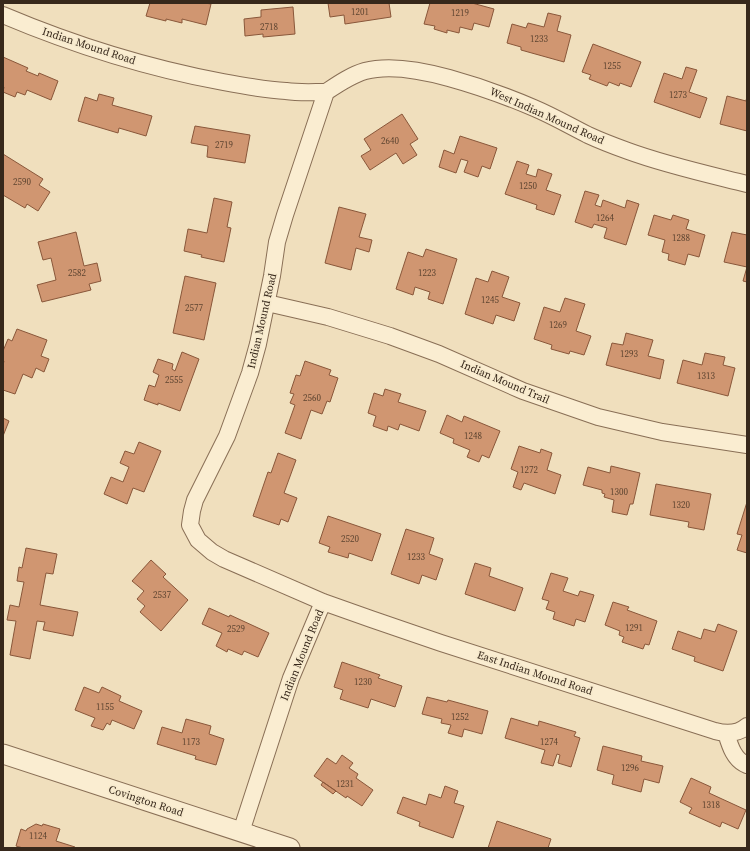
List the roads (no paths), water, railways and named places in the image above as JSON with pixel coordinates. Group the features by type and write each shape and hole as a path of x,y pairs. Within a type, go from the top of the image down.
{"street":[{"name":"Indian Mound Road","path":"3,15 28,26 90,48 162,69 255,88 287,92 326,92 277,242 267,303 250,373 227,436 195,500 190,525 198,540 212,552 224,559 323,602 289,684 241,832"},
{"name":"West Indian Mound Road","path":"326,92 351,76 366,70 400,68 429,73 498,93 540,111 599,140 650,159 747,184"},
{"name":"Indian Mound Trail","path":"267,303 328,317 390,336 439,354 524,391 598,417 662,432 747,445"},
{"name":"East Indian Mound Road","path":"323,602 441,643 715,731 734,733 744,729 747,726"},
{"path":"726,733 731,749 736,757 742,763 747,765"},
{"name":"Covington Road","path":"3,754 290,848"}]}
